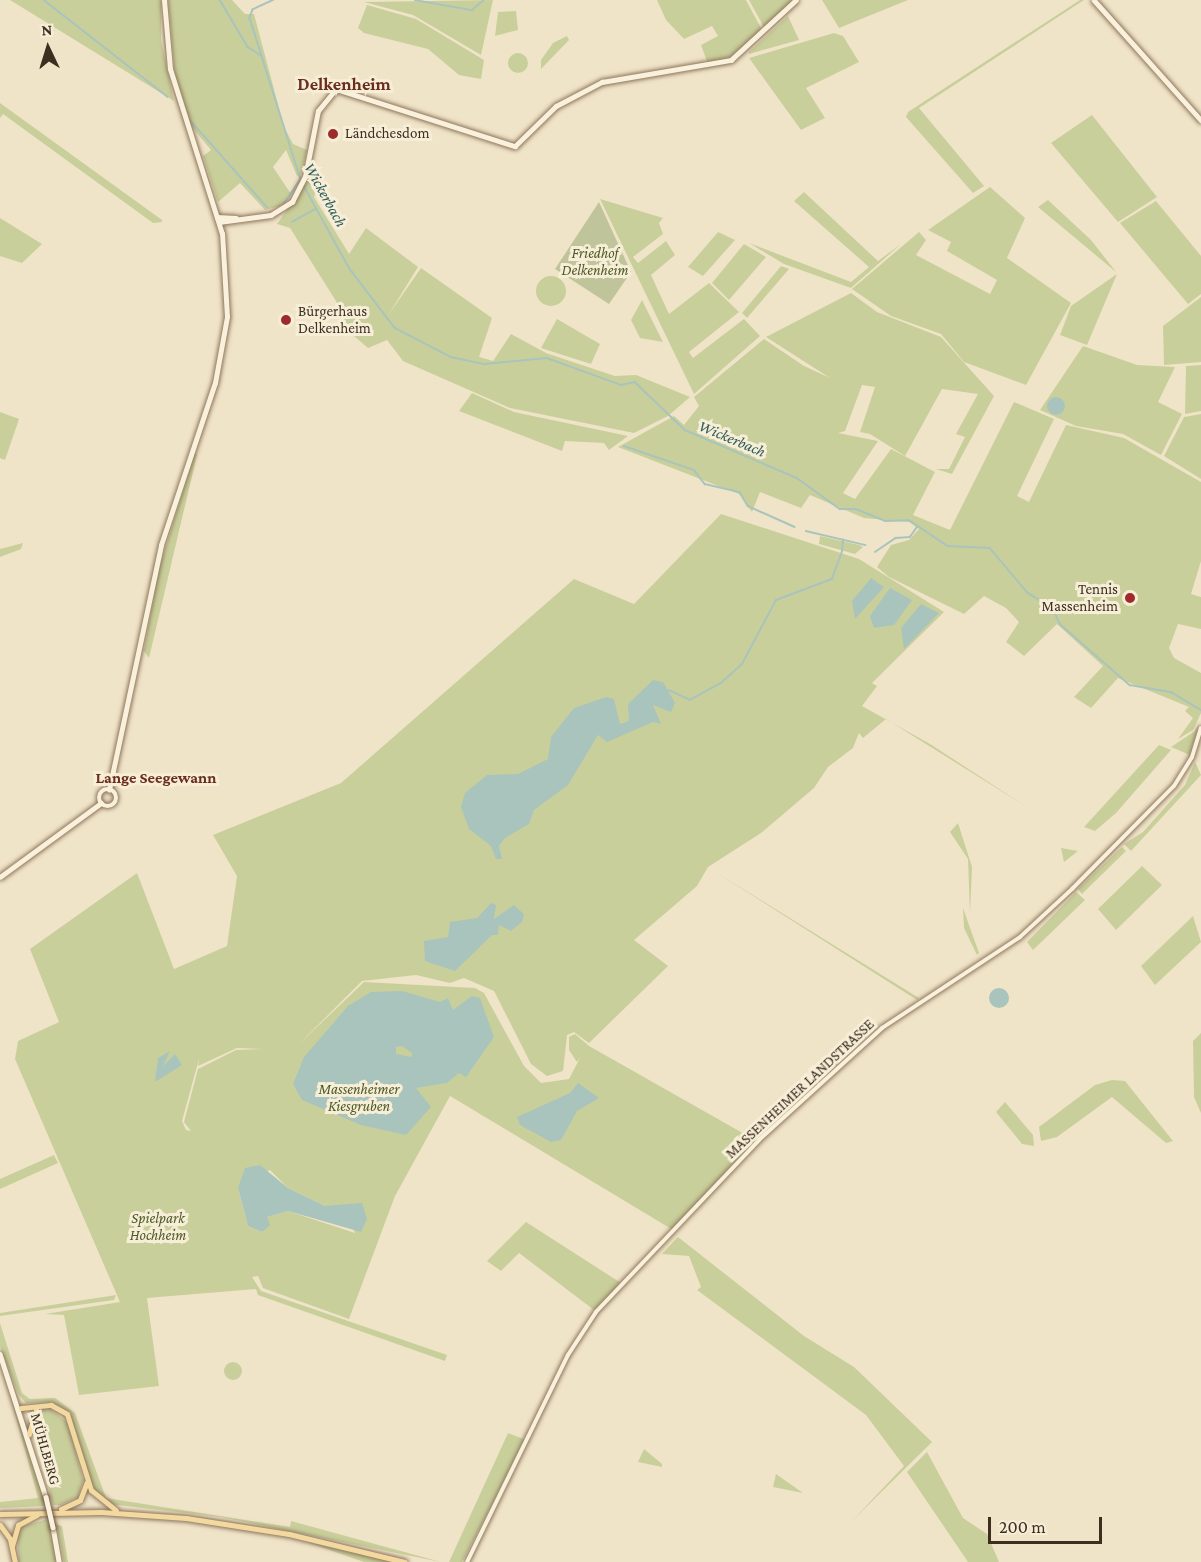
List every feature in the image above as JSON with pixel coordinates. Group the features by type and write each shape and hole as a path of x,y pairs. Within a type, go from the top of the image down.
{"main road":[{"path":"101,803 108,807 116,803 110,790 161,545 222,357 228,295 222,234 170,69 164,0"},
{"path":"218,220 276,213 301,190 316,115 332,92 342,89 515,146 556,106 603,82 731,60 796,0"},
{"path":"1094,0 1201,120"},
{"path":"218,220 230,221 243,218"},
{"path":"222,234 230,221"},
{"path":"101,803 100,795 110,790"},
{"path":"0,877 101,803"},
{"name":"MÜHLBERG","path":"0,1354 29,1434 46,1497 59,1562"},
{"path":"21,1408 36,1409 43,1406"},
{"path":"21,1408 43,1406 69,1417 86,1477 97,1500 123,1513"},
{"path":"29,1434 36,1409"},
{"path":"44,1512 77,1503 86,1477"},
{"path":"12,1546 21,1522 54,1512"},
{"path":"0,1514 123,1513 255,1528 405,1562"},
{"path":"0,1525 12,1546 15,1562"}],"street":[{"name":"MASSENHEIMER LANDSTRASSE","path":"466,1562 567,1356 596,1312 759,1140 882,1028 1035,925 1174,786 1201,728"}],"green space":[{"path":"10,0 161,0 161,40 174,101"},
{"path":"168,0 232,0 245,14 254,14 284,127 293,144 307,150 301,174 297,176 286,150 273,167 291,194 280,206 265,210 240,183 218,202 203,156 211,150 191,126 175,74"},
{"path":"493,0 481,55 413,15 364,2"},
{"path":"657,0 746,0 763,32 735,55 708,64 701,45 718,36 712,26 684,39 666,20"},
{"path":"749,0 793,0 765,29"},
{"path":"822,0 908,0 839,28"},
{"path":"1080,0 1084,0 919,108 984,186 973,193 906,117 908,112"},
{"path":"367,5 416,19 484,60 481,79 459,75 428,49 364,33 358,28"},
{"path":"516,11 518,30 495,36 498,12"},
{"path":"788,16 799,40 749,54 749,52"},
{"path":"834,33 843,36 859,62 806,88 825,118 801,130 749,58"},
{"path":"567,36 569,40 541,69 541,60 553,43"},
{"path":"518,53 525,56 528,63 525,70 518,73 511,70 508,63 511,56"},
{"path":"0,103 162,222 153,223 3,114 0,118"},
{"path":"1092,115 1157,197 1118,222 1051,143"},
{"path":"314,172 318,184 314,197 349,254 366,228 418,267 389,314 421,268 492,318 479,357 493,361 511,334 546,353 615,376 636,375 690,397 668,416 634,433 510,408 403,361 387,340 368,348 346,329 336,301 290,228 277,224"},
{"path":"990,187 1025,218 1007,258 1071,303 1026,385 964,362 941,334 891,316 852,289 919,232 926,240 916,255 990,294 997,280 947,251 951,242 928,230"},
{"path":"804,192 878,261 901,244 851,288 784,264 749,243 851,282 869,267 794,201"},
{"path":"600,199 663,218 659,223 663,234 633,257 638,263 666,241 675,255 651,275 669,314 709,283 739,312 689,352 693,358 744,319 760,336 694,394"},
{"path":"1048,200 1091,240 1116,272 1038,207"},
{"path":"1156,201 1201,256 1201,294 1188,304 1120,223"},
{"name":"Friedhof Delkenheim","path":"599,202 631,272 609,304 555,269"},
{"path":"0,218 42,244 22,263 0,256"},
{"path":"718,232 735,240 703,276 688,267"},
{"path":"744,244 766,257 729,300 712,283"},
{"path":"781,266 789,269 747,318 742,313"},
{"path":"1117,274 1087,345 1060,335 1071,306"},
{"path":"551,276 562,280 566,291 562,302 551,306 540,302 536,291 540,280"},
{"path":"851,293 877,312 941,337 994,396 952,474 936,469 949,469 965,437 956,434 978,394 942,389 905,456 870,434 860,432 875,387 862,385 845,431 838,433 878,441 843,493 855,499 891,449 935,472 913,515 950,530 1014,402 1054,419 1017,496 1029,502 1066,425 1124,438 1201,482 1201,561 1191,594 1201,597 1201,629 1178,624 1169,648 1174,658 1201,673 1201,713 1193,730 1178,739 1193,718 1185,711 1189,707 1118,678 1091,708 1074,697 1103,666 1057,624 1024,656 1006,642 1019,622 1006,608 984,596 964,614 889,577 877,567 891,545 909,540 919,529 909,522 864,518 810,495 801,508 760,492 752,512 739,494 618,447 674,416 684,425 699,406 694,397 764,339 804,366 830,378 766,337"},
{"path":"1201,297 1201,362 1164,365 1163,326"},
{"path":"642,300 663,342 640,338 631,320"},
{"path":"557,319 600,344 591,364 541,348"},
{"path":"1083,346 1137,365 1175,367 1158,402 1182,414 1161,455 1123,434 1076,426 1040,410"},
{"path":"1201,365 1201,411 1185,414 1186,366"},
{"path":"472,393 514,412 628,436 609,450 604,443 565,441 562,451 459,411"},
{"path":"0,412 19,419 5,460 0,458"},
{"path":"1201,414 1201,479 1164,456 1184,417"},
{"path":"195,452 197,455 149,658 144,651 159,569"},
{"path":"721,514 859,559 944,612 872,683 877,686 862,706 886,719 863,738 859,733 853,748 828,767 814,788 761,833 708,867 697,886 634,940 668,966 589,1043 574,1032 567,1035 563,1071 547,1076 531,1064 494,991 464,978 450,983 416,975 362,981 297,1046 364,982 475,988 484,993 524,1066 541,1083 569,1079 581,1056 577,1062 569,1050 569,1037 575,1034 589,1046 755,1140 673,1230 450,1096 395,1196 349,1319 263,1288 258,1276 252,1277 261,1291 447,1355 445,1361 258,1295 256,1289 147,1298 159,1386 79,1395 64,1315 45,1314 120,1302 15,1059 18,1041 59,1022 30,949 137,873 174,969 227,946 237,876 213,835 341,783 574,579 634,604","holes":["237,1048 263,1049 236,1050 198,1069 184,1122 191,1131 186,1130 182,1121 199,1059 198,1066","270,1170 288,1188 325,1206 344,1208 355,1233 288,1211 267,1217 262,1232 248,1226 238,1188"]},
{"path":"820,536 863,547 855,554 819,544"},
{"path":"23,543 21,549 0,557 0,549"},
{"path":"892,723 930,744 1030,809"},
{"path":"1199,725 1190,755 1171,747 1195,731"},
{"path":"1159,745 1171,750 1116,813 1095,831 1084,827"},
{"path":"1195,762 1201,775 1131,851 1124,844 1143,832 1185,785"},
{"path":"958,823 972,867 970,914 968,859 950,832"},
{"path":"1122,847 1126,851 1082,894 1078,889"},
{"path":"1061,848 1078,851 1064,862"},
{"path":"1142,866 1162,885 1116,930 1098,909"},
{"path":"711,869 835,946 919,998 917,1000"},
{"path":"1076,892 1085,900 1033,950 1027,942"},
{"path":"963,908 979,953 977,955 964,928"},
{"path":"1193,916 1201,942 1155,985 1141,966"},
{"path":"1201,1033 1201,1113 1194,1097 1193,1041"},
{"path":"1112,1080 1125,1081 1173,1141 1166,1143 1112,1097 1057,1137 1041,1141 1039,1127 1095,1085"},
{"path":"1005,1102 1033,1135 1034,1146 1022,1144 996,1112"},
{"path":"54,1155 58,1163 0,1189 0,1179"},
{"path":"526,1222 621,1283 594,1310 519,1253 501,1271 487,1261"},
{"path":"678,1237 804,1336 854,1367 932,1442 851,1522 904,1466 866,1415 697,1290 701,1287 689,1256 662,1254"},
{"path":"116,1295 114,1300 0,1316 0,1313"},
{"path":"0,1323 22,1393 30,1399 55,1398 75,1413 106,1498 290,1527 291,1521 441,1562 220,1517 109,1504 94,1490 70,1413 51,1402 26,1403 19,1395 0,1347"},
{"path":"229,1362 237,1362 242,1367 240,1378 229,1380 224,1375 224,1367"},
{"path":"7,1384 38,1475 45,1506 0,1508 0,1502 38,1498"},
{"path":"49,1408 68,1423 83,1481 78,1497 60,1505 53,1505 33,1423 38,1410"},
{"path":"508,1433 526,1440 462,1562 449,1562"},
{"path":"644,1449 662,1464 662,1467 638,1462"},
{"path":"927,1452 963,1518 987,1534 999,1562 968,1562 907,1472"},
{"path":"776,1474 803,1493 773,1487"},
{"path":"48,1519 57,1562 19,1562 17,1535 23,1526"},
{"path":"57,1525 62,1526 68,1562 64,1562"},
{"path":"306,1542 348,1551 390,1562 364,1562"}],"water":[{"path":"1056,397 1062,400 1065,406 1062,412 1056,415 1050,412 1047,406 1050,400"},
{"path":"871,578 884,587 855,619 852,601"},
{"path":"890,588 912,600 894,625 874,628 870,616"},
{"path":"921,604 939,613 904,649 901,628"},
{"path":"653,680 663,682 675,703 671,712 653,705 661,724 653,722 607,742 598,735 568,785 534,810 529,824 505,838 499,846 502,859 496,859 491,846 469,829 461,807 465,793 487,775 518,774 548,759 551,737 574,708 606,697 614,699 620,724 629,721 628,704"},
{"path":"491,903 496,905 494,919 514,905 524,914 522,922 511,931 499,925 498,935 492,935 455,971 425,961 424,941 448,937 450,922 477,918"},
{"path":"999,988 1006,991 1009,998 1006,1005 999,1008 992,1005 989,998 992,991"},
{"path":"402,991 440,1002 448,998 453,1010 472,996 480,998 494,1037 466,1077 459,1073 447,1083 416,1088 431,1107 406,1135 361,1125 302,1100 293,1084 304,1057 348,1006 371,992","holes":["402,1046 412,1053 412,1057 396,1054 396,1047"]},
{"path":"170,1051 163,1066 175,1054 182,1065 155,1082 158,1058"},
{"path":"578,1083 599,1098 577,1111 561,1140 551,1142 520,1125 517,1117 570,1093"},
{"path":"260,1165 288,1188 325,1206 362,1203 367,1219 361,1232 288,1211 267,1217 270,1225 262,1232 248,1226 238,1188 245,1168"}],"waterway":[{"path":"44,0 168,97"},
{"path":"220,0 248,47 262,56"},
{"name":"Wickerbach","path":"274,0 253,10 250,18 301,180"},
{"name":"Wickerbach","path":"415,0 472,10 484,0"},
{"path":"191,121 267,207"},
{"path":"283,205 300,180"},
{"name":"Wickerbach","path":"303,184 350,269 395,328 451,357 485,364 547,358 621,385 635,382 685,430 797,478 840,509 856,509 885,521 909,520 948,546 990,548 1028,593 1053,608 1060,624 1130,685 1171,692 1201,710"},
{"path":"292,222 315,209"},
{"path":"624,446 694,470 705,484 740,492 748,506 795,527"},
{"path":"875,552 896,538 910,537 917,527"},
{"path":"806,531 865,545"},
{"path":"842,551 843,540"},
{"path":"669,690 690,700 721,683 742,664 776,600 832,579 842,552"}],"place":[{"name":"Ländchesdom","path":"333,134"},
{"name":"Bürgerhaus Delkenheim","path":"286,320"},
{"name":"Tennis Massenheim","path":"1130,598"}],"district":[{"name":"Delkenheim","path":"344,84"},
{"name":"Lange Seegewann","path":"156,778"}],"park label":[{"name":"Massenheimer Kiesgruben","path":"359,1098"},
{"name":"Spielpark Hochheim","path":"158,1226"}]}
